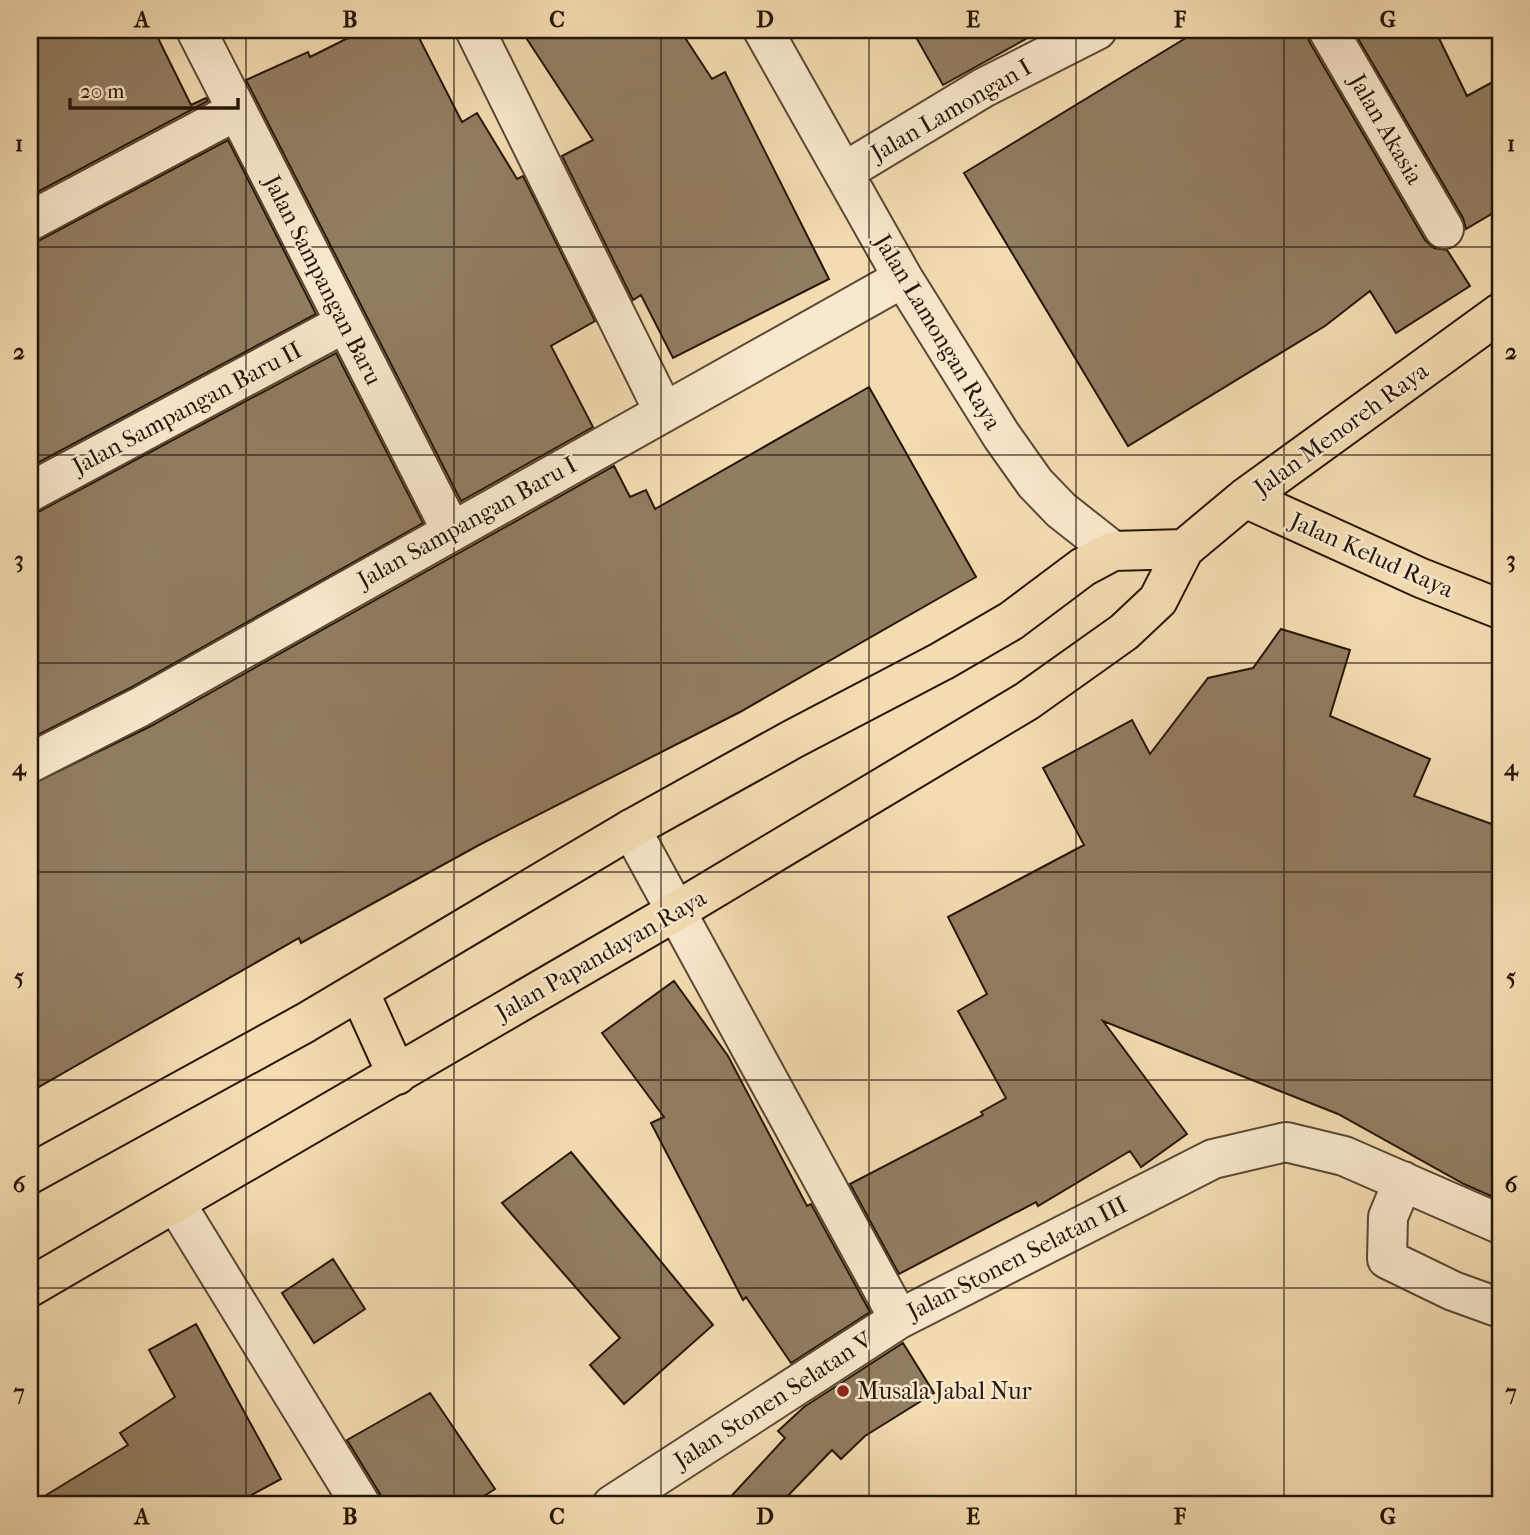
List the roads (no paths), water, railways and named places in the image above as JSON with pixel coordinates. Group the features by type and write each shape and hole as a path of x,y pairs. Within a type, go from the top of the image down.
{"main road":[{"name":"Jalan Menoreh Raya","path":"1158,600 1184,549 1245,498 1500,313"},
{"name":"Jalan Kelud Raya","path":"1245,498 1421,578 1500,609"},
{"path":"30,1174 359,991 631,829 793,739 942,662 1011,621 1083,567 1113,551 1184,549"},
{"name":"Jalan Lamongan Raya","path":"1113,551 1158,600"},
{"name":"Jalan Papandayan Raya","path":"30,1287 678,910 1027,701 1124,632 1158,600"},
{"path":"359,991 397,1075"}],"street":[{"name":"Jalan Sampangan Baru","path":"196,30 451,530"},
{"path":"475,30 664,412"},
{"name":"Jalan Lamongan Raya","path":"763,30 902,278 960,373 1035,483 1061,510 1113,551"},
{"name":"Jalan Lamongan I","path":"844,172 983,88 1097,30"},
{"name":"Jalan Akasia","path":"1328,30 1444,229"},
{"path":"30,221 236,111"},
{"name":"Jalan Sampangan Baru I","path":"30,762 140,707 902,278"},
{"name":"Jalan Sampangan Baru II","path":"30,492 345,323"},
{"name":"Jalan Stonen Selatan III","path":"631,829 678,910 898,1319 1213,1159 1286,1142 1344,1156 1500,1224"},
{"path":"1403,1181 1388,1217 1387,1259 1453,1291 1500,1308"},
{"path":"176,1204 361,1505"},
{"name":"Jalan Stonen Selatan V","path":"612,1505 898,1319"}],"place":[{"name":"Musala Jabal Nur","path":"843,1391"}]}
